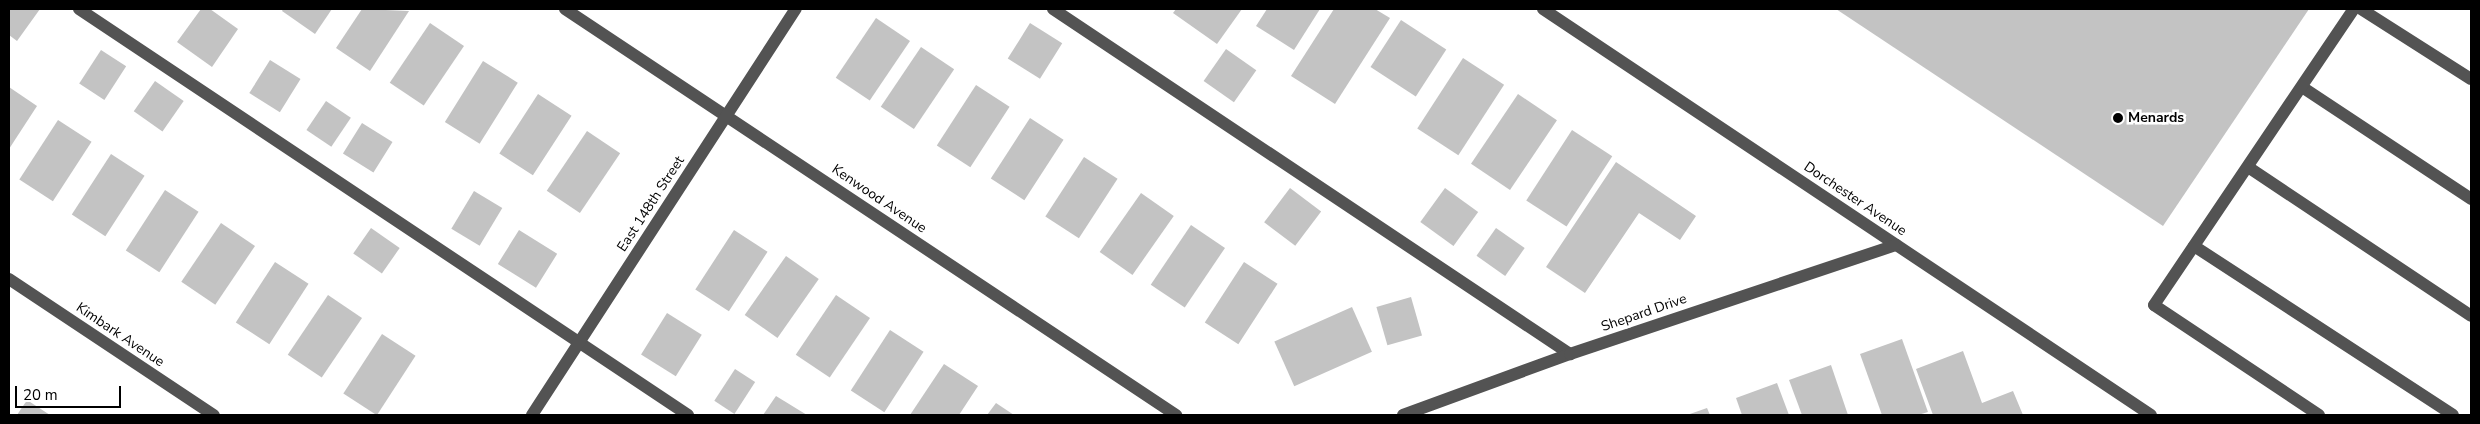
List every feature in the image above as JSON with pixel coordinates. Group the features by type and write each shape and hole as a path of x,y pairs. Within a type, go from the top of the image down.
{"street":[{"path":"79,9 688,415"},
{"name":"Kenwood Avenue","path":"565,9 1176,415"},
{"name":"East 148th Street","path":"532,415 796,9"},
{"path":"1053,9 1570,354"},
{"name":"Dorchester Avenue","path":"1543,9 2151,415"},
{"path":"2319,415 2154,305 2354,9"},
{"path":"2361,9 2471,80"},
{"path":"2302,86 2471,199"},
{"path":"2248,167 2471,316"},
{"name":"Shepard Drive","path":"1403,415 1570,354 1896,245"},
{"path":"2194,246 2453,415"},
{"name":"Kimbark Avenue","path":"9,279 214,415"}],"building":[{"path":"9,9 40,9 17,41 9,35"},
{"path":"201,9 210,9 238,29 212,67 177,42"},
{"path":"283,9 332,9 315,34 282,11"},
{"path":"362,9 409,11 370,71 336,48"},
{"path":"1176,9 1242,9 1217,44 1173,13"},
{"path":"1267,9 1320,9 1294,50 1256,26"},
{"path":"1334,9 1375,9 1390,18 1335,104 1291,76"},
{"name":"Menards","path":"1836,9 2309,9 2163,226"},
{"path":"876,18 910,41 870,101 836,78"},
{"path":"1401,20 1446,49 1416,96 1371,67"},
{"path":"430,23 464,46 424,106 390,83"},
{"path":"1030,23 1062,43 1040,79 1008,59"},
{"path":"921,47 954,69 914,129 881,107"},
{"path":"1226,49 1256,70 1234,102 1204,81"},
{"path":"101,50 126,66 104,100 79,84"},
{"path":"1463,58 1504,85 1458,155 1417,128"},
{"path":"270,60 301,79 280,112 249,93"},
{"path":"483,61 518,83 480,144 445,122"},
{"path":"155,81 184,101 162,131 134,111"},
{"path":"976,85 1010,107 970,167 937,145"},
{"path":"9,87 37,106 9,149"},
{"path":"538,94 572,116 533,175 499,154"},
{"path":"1518,94 1557,120 1510,190 1471,164"},
{"path":"326,101 351,118 331,147 306,130"},
{"path":"1030,118 1064,140 1024,200 991,178"},
{"path":"58,120 92,142 53,201 19,180"},
{"path":"362,123 393,142 373,173 343,154"},
{"path":"1572,130 1612,156 1567,227 1526,200"},
{"path":"587,131 620,153 580,213 547,191"},
{"path":"111,154 145,176 105,236 72,214"},
{"path":"1084,157 1118,179 1079,238 1045,217"},
{"path":"1616,162 1696,216 1680,240 1639,213 1585,293 1546,267"},
{"path":"1290,188 1321,211 1295,246 1264,222"},
{"path":"1445,188 1478,212 1453,246 1420,222"},
{"path":"165,190 199,212 159,272 126,250"},
{"path":"474,191 502,208 480,246 451,229"},
{"path":"1141,193 1174,216 1132,275 1100,252"},
{"path":"221,223 255,246 215,305 181,282"},
{"path":"1191,225 1225,248 1185,308 1151,285"},
{"path":"371,228 400,248 382,273 353,253"},
{"path":"1496,228 1525,248 1505,276 1476,256"},
{"path":"519,230 557,254 536,288 498,264"},
{"path":"734,230 768,252 729,311 695,290"},
{"path":"786,256 819,279 777,338 745,315"},
{"path":"275,262 309,284 269,344 236,322"},
{"path":"1244,262 1278,284 1238,344 1205,322"},
{"path":"328,295 362,318 322,378 288,355"},
{"path":"836,295 870,318 830,378 796,355"},
{"path":"1411,297 1422,335 1387,345 1376,307"},
{"path":"1352,307 1372,352 1294,386 1274,342"},
{"path":"667,313 702,335 676,376 641,355"},
{"path":"890,330 924,352 884,412 851,390"},
{"path":"382,334 416,356 377,415 343,394"},
{"path":"1902,339 1928,412 1918,415 1882,415 1860,354"},
{"path":"1963,351 1982,403 2013,391 2023,415 1933,415 1916,369"},
{"path":"944,364 978,386 959,415 910,415"},
{"path":"1831,365 1848,415 1802,415 1789,380"},
{"path":"735,369 755,382 734,414 714,401"},
{"path":"1777,383 1789,415 1742,415 1736,398"},
{"path":"776,396 807,415 763,415"},
{"path":"27,400 50,415 17,415"},
{"path":"996,403 1014,415 987,415"},
{"path":"1707,408 1710,415 1687,415"}],"place":[{"name":"Menards","path":"2118,118"}]}
